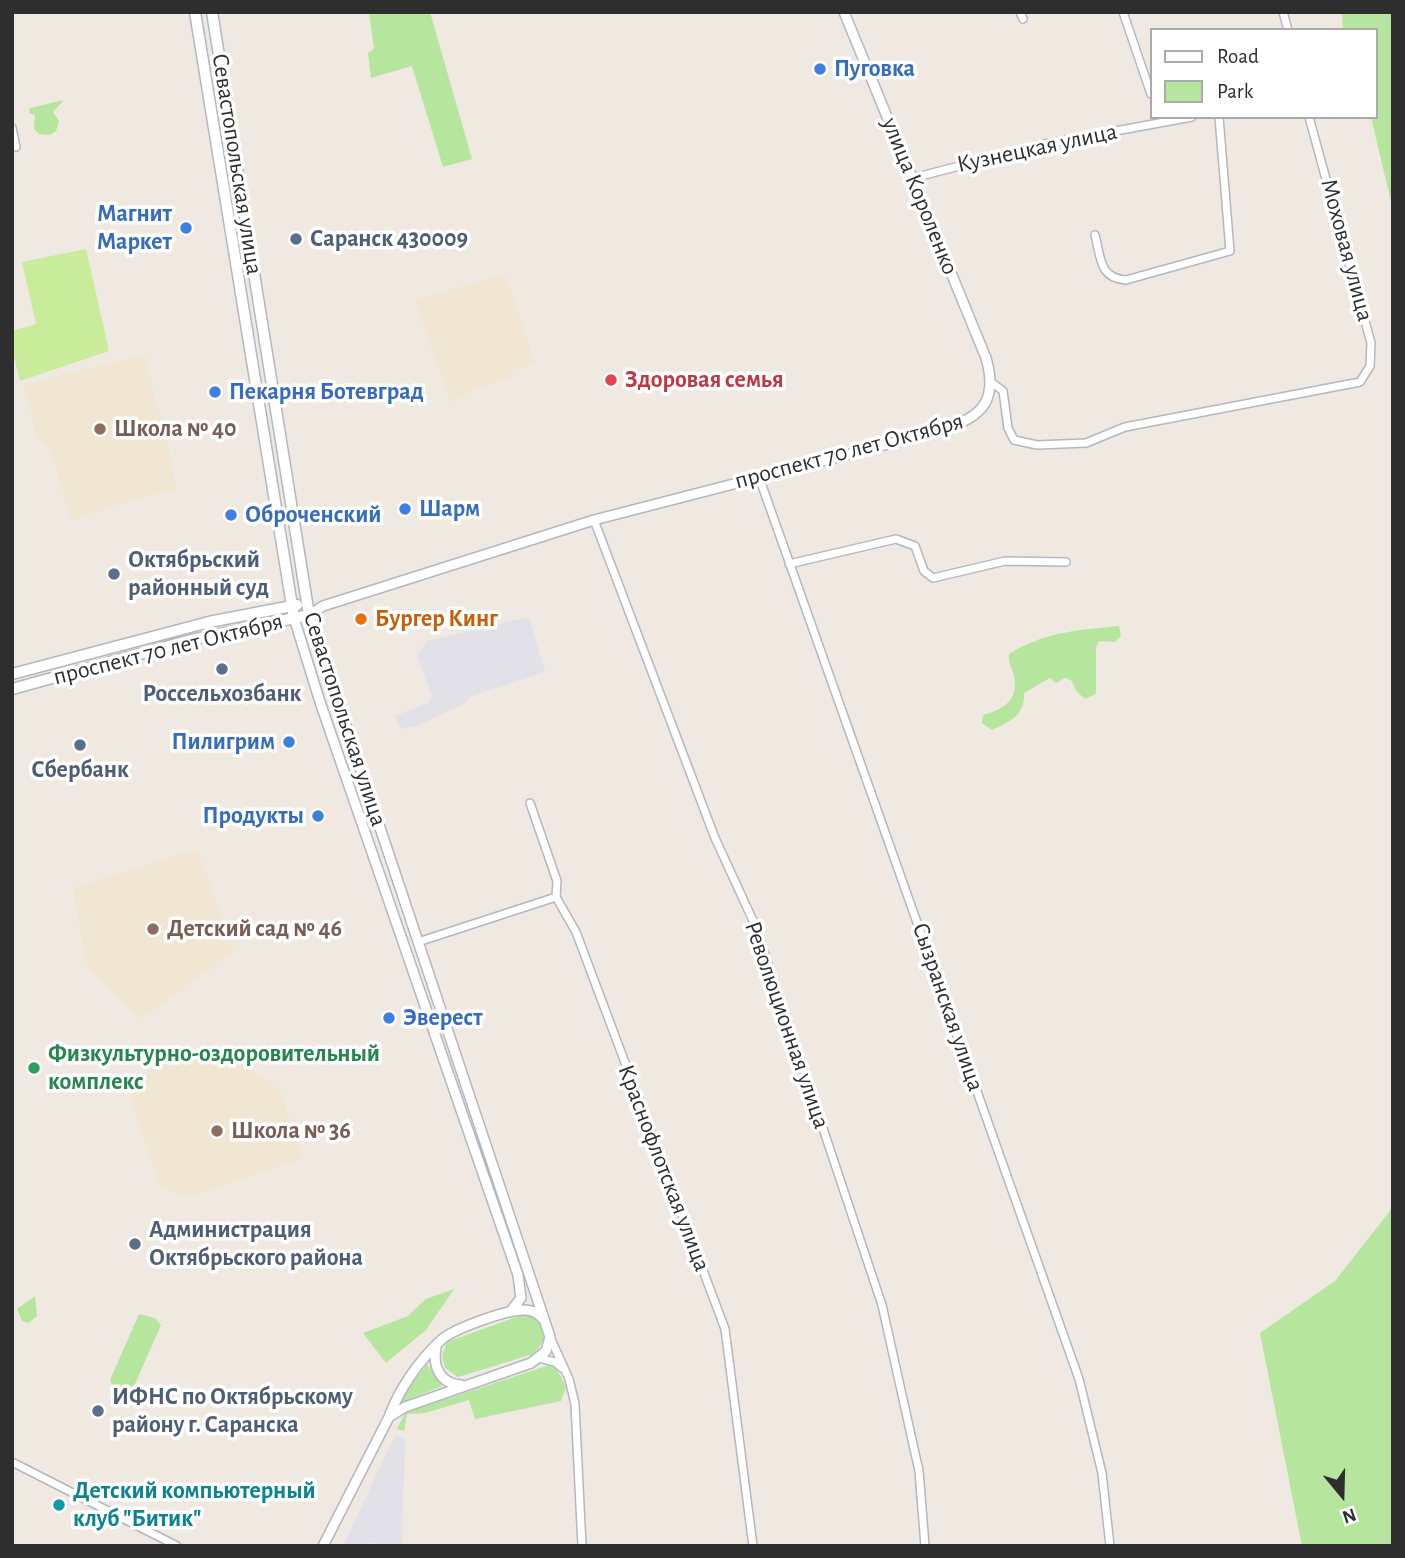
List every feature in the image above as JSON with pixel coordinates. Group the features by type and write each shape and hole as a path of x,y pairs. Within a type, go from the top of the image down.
{"main road":[{"name":"Севастопольская улица","path":"195,12 294,618"},
{"name":"Севастопольская улица","path":"212,12 309,615"},
{"name":"проспект 70 лет Октября","path":"12,674 209,622 308,603"},
{"name":"проспект 70 лет Октября","path":"12,689 200,638 309,615"},
{"path":"97,652 104,665"}],"street":[{"name":"улица Короленко","path":"845,12 986,358 991,382"},
{"path":"1123,12 1150,91"},
{"path":"1095,235 1106,274 1112,279 1126,280 1230,251 1220,119"},
{"name":"Моховая улица","path":"991,382 1003,391 1008,428 1014,440 1037,445 1086,443 1125,426 1360,382 1370,366 1371,343 1311,119"},
{"name":"Кузнецкая улица","path":"913,178 1044,144 1160,120"},
{"path":"12,128 16,147"},
{"name":"проспект 70 лет Октября","path":"309,615 323,606 594,520 958,425 974,416 985,405 991,382"},
{"name":"Сызранская улица","path":"759,477 1079,1379 1102,1473 1110,1546"},
{"name":"Революционная улица","path":"594,520 715,838 755,925 882,1305 919,1471 925,1546"},
{"path":"789,564 896,539 915,546 925,571 933,578 1005,561 1066,562"},
{"name":"проспект 70 лет Октября","path":"308,603 323,606"},
{"name":"Севастопольская улица","path":"309,615 550,1337"},
{"name":"Севастопольская улица","path":"294,618 338,754 518,1275 521,1298 510,1312"},
{"path":"338,754 352,749"},
{"path":"351,791 365,786"},
{"name":"Краснофлотская улица","path":"530,803 557,881 556,897 576,932 725,1329 754,1546"},
{"path":"405,946 556,897"},
{"path":"323,1546 389,1417 397,1395 440,1340 456,1331 521,1309 537,1312 547,1323"},
{"path":"389,1417 405,1407 539,1358 546,1351 550,1337"},
{"path":"550,1337 565,1370 575,1404 582,1546"},
{"path":"440,1340 434,1356 438,1372 450,1383 467,1384"},
{"path":"539,1358 555,1362 565,1370"},
{"path":"12,1462 177,1546"}],"shaded area":[{"path":"505,274 535,363 509,371 511,377 476,388 451,403 415,300"},
{"name":"Школа № 40","path":"145,355 157,408 164,420 176,491 145,496 71,520 51,451 37,438 24,384"},
{"path":"529,617 545,672 471,696 465,703 417,726 400,729 395,716 428,703 432,696 417,655 427,641"},
{"name":"Детский сад № 46","path":"197,849 234,951 141,1019 87,965 73,888"},
{"name":"Школа № 36","path":"180,1050 226,1053 279,1089 303,1158 189,1197 160,1186 130,1098 157,1060"},
{"path":"395,1435 405,1438 402,1546 372,1543 348,1546 344,1544"}],"green space":[{"path":"369,12 430,12 472,159 443,167 412,66 371,78 368,53 374,49"},
{"path":"1342,12 1393,12 1393,210 1371,119 1377,119 1377,28 1343,28"},
{"path":"64,100 53,112 59,121 56,131 50,135 39,134 34,129 35,115 29,113 30,108"},
{"name":"Школа № 40","path":"86,249 109,351 20,381 12,348 12,331 36,324 22,262"},
{"path":"1119,626 1121,636 1115,642 1099,641 1096,648 1096,694 1085,699 1076,691 1072,681 1065,678 1056,683 1050,678 1024,693 1022,707 1011,720 992,730 982,723 983,715 1003,707 1012,698 1015,684 1009,654 1048,637"},
{"path":"1393,1207 1393,1546 1302,1546 1260,1333 1335,1281"},
{"path":"454,1289 426,1330 386,1363 363,1333 408,1316 426,1299"},
{"path":"35,1296 37,1316 28,1323 22,1321 17,1309"},
{"path":"527,1313 542,1326 544,1332 542,1343 533,1354 458,1377 445,1368 442,1355 447,1342"},
{"path":"139,1314 155,1318 161,1325 131,1393 120,1393 110,1380"},
{"path":"427,1364 442,1386 397,1404"},
{"path":"549,1365 556,1368 566,1387 561,1401 475,1419 469,1400 425,1413 407,1414 404,1431 397,1429 405,1413"}],"place":[{"name":"Пуговка","path":"820,69"},
{"name":"Магнит Маркет","path":"186,228"},
{"name":"Саранск 430009","path":"296,239"},
{"name":"Здоровая семья","path":"611,380"},
{"name":"Пекарня Ботевград","path":"215,392"},
{"name":"Школа № 40","path":"100,429"},
{"name":"Шарм","path":"405,509"},
{"name":"Оброченский","path":"231,515"},
{"name":"Октябрьский районный суд","path":"114,574"},
{"name":"Бургер Кинг","path":"361,619"},
{"name":"Россельхозбанк","path":"222,669"},
{"name":"Пилигрим","path":"289,742"},
{"name":"Сбербанк","path":"80,745"},
{"name":"Продукты","path":"318,816"},
{"name":"Детский сад № 46","path":"153,929"},
{"name":"Эверест","path":"389,1018"},
{"name":"Физкультурно-оздоровительный комплекс","path":"34,1068"},
{"name":"Школа № 36","path":"217,1131"},
{"name":"Администрация Октябрьского района","path":"135,1244"},
{"name":"ИФНС по Октябрьскому району г. Саранска","path":"98,1411"},
{"name":"Детский компьютерный клуб \"Битик\"","path":"59,1505"}]}
